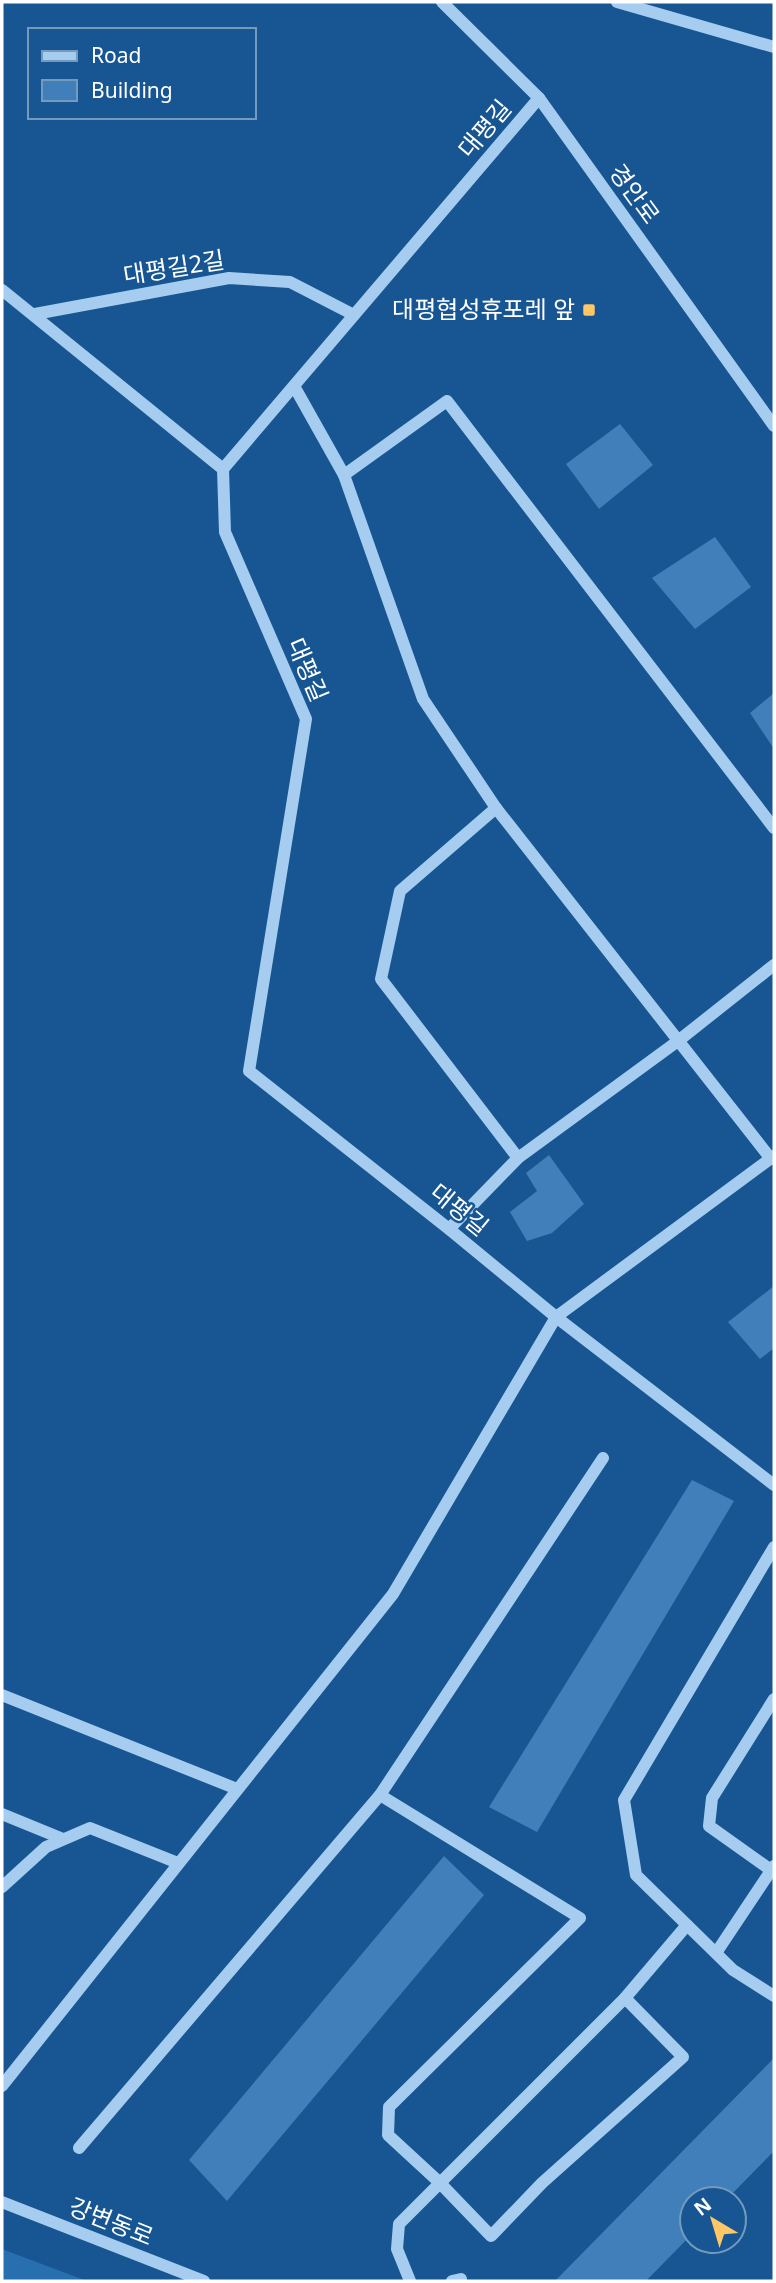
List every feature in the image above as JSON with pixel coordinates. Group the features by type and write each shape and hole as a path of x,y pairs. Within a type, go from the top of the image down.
{"street":[{"name":"경안로","path":"442,2 452,7 539,98 774,426"},
{"path":"617,2 774,47"},
{"name":"대평길","path":"539,98 223,469 225,532 306,719 249,1071 449,1228 556,1317 774,1485"},
{"name":"대평길2길","path":"34,314 229,278 290,282 354,315"},
{"path":"2,290 223,469"},
{"path":"2,2086 393,1594 556,1317 773,1157 678,1041 496,808 423,699 344,475 294,386"},
{"path":"344,475 447,401 774,828"},
{"path":"496,808 400,891 381,979 518,1158"},
{"path":"449,1228 518,1158 678,1041 774,965"},
{"path":"79,2148 380,1795 603,1458"},
{"path":"774,1547 624,1800 636,1875 733,1970 774,1996"},
{"path":"2,1695 237,1789"},
{"path":"716,1953 773,1868 709,1826 712,1798 774,1699"},
{"path":"380,1795 580,1918 389,2108 388,2136 439,2182 491,2236 542,2183 682,2057 625,1998"},
{"path":"2,1814 63,1839"},
{"path":"2,1887 46,1846 90,1828 178,1863"},
{"path":"410,2281 397,2249 398,2224 625,1998 687,1924"},
{"name":"강변동로","path":"2,2202 204,2281"}],"shaded area":[{"path":"2,2249 87,2281 2,2281"}],"building":[{"path":"620,424 653,465 599,509 566,464"},
{"path":"715,537 751,587 695,629 652,578"},
{"path":"774,693 774,749 750,713"},
{"path":"549,1155 584,1204 552,1233 527,1241 510,1212 537,1191 526,1173"},
{"path":"774,1286 774,1348 760,1359 728,1322"},
{"path":"692,1480 734,1501 537,1832 489,1807"},
{"path":"444,1856 484,1895 227,2201 189,2160"},
{"path":"774,2058 774,2151 741,2185 678,2185 678,2248 646,2281 555,2281"}],"place":[{"name":"대평협성휴포레 앞","path":"589,310"}]}
